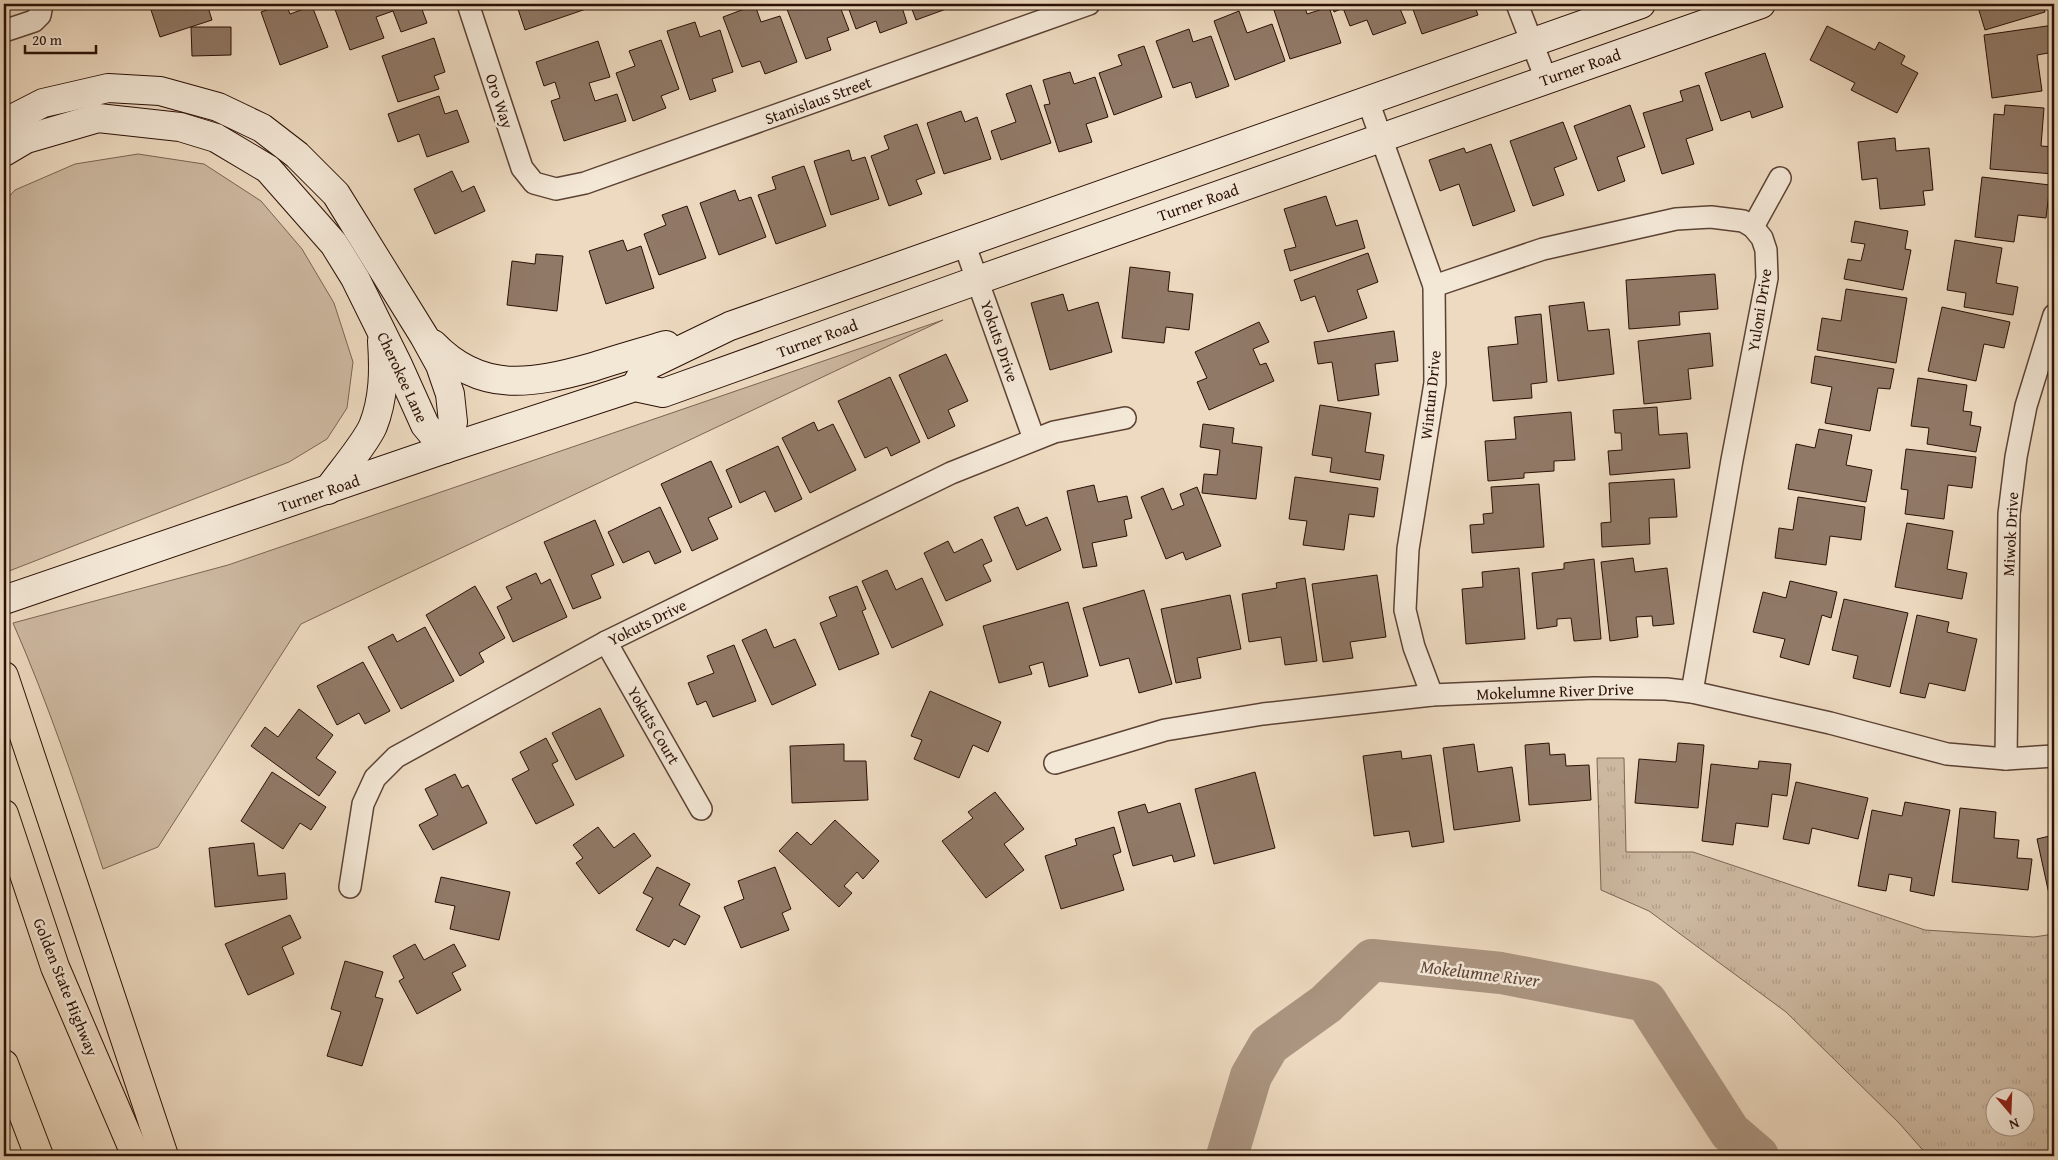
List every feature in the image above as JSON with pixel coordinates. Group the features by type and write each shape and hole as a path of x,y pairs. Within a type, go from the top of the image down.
{"highway":[{"path":"4,676 164,1156"},
{"name":"Golden State Highway","path":"4,814 55,967 136,1156"},
{"path":"4,1064 39,1156"}],"main road":[{"path":"424,336 443,355 461,368 484,378 508,382 559,376 730,326 1641,4"},
{"name":"Turner Road","path":"15,596 445,449 635,387 663,393 1762,4"},
{"name":"Cherokee Lane","path":"4,123 43,103 108,88 168,94 218,107 262,128 297,155 336,194 424,336 440,365 450,394 453,422 445,449"},
{"name":"Cherokee Lane","path":"4,152 26,139 98,118 180,127 216,138 268,169 306,210 339,253 355,278 425,425 445,449"},
{"path":"635,387 647,366 730,326"},
{"path":"328,490 372,427 382,392 384,369 382,332"}],"street":[{"path":"4,31 40,16 42,4"},
{"name":"Oro Way","path":"468,4 522,168 534,184 546,186"},
{"name":"Stanislaus Street","path":"546,186 556,189 585,183 1089,4"},
{"path":"1517,4 1546,79"},
{"name":"Wintun Drive","path":"1368,101 1434,286 1435,383 1408,549 1404,610 1414,647 1432,695"},
{"path":"1434,286 1542,249 1676,219 1711,217 1743,221 1753,227 1780,178"},
{"name":"Yuloni Drive","path":"1692,692 1732,460 1767,278 1766,250 1762,238 1753,227"},
{"name":"Yokuts Drive","path":"964,243 1034,439"},
{"name":"Miwok Drive","path":"2006,759 2009,514 2016,457 2026,406 2047,364 2054,315"},
{"name":"Yokuts Drive","path":"350,887 363,804 375,778 396,757 606,642 950,473 1054,432 1125,418"},
{"name":"Yokuts Court","path":"606,642 701,809"},
{"name":"Mokelumne River Drive","path":"1055,763 1165,730 1263,714 1432,695 1594,688 1666,688 1692,692 1830,723 1947,754 2006,759 2054,756"}],"green space":[{"path":"138,154 204,164 261,201 302,249 334,303 353,362 347,408 327,439 289,462 4,573 4,202 15,190 75,164"},
{"path":"943,320 301,624 158,847 103,869 61,745 13,623 228,565"},
{"path":"1597,758 1624,758 1626,852 1693,852 1925,930 2034,937 2054,934 2054,1156 1928,1156 1899,1123 1786,1012 1649,911 1601,890"}],"building":[{"path":"149,4 207,4 212,20 160,37"},
{"path":"286,4 290,14 312,6 328,47 280,65 261,12"},
{"path":"333,4 420,4 427,23 401,32 393,11 376,17 384,38 350,50"},
{"path":"527,4 584,4 586,9 525,30 518,9"},
{"path":"785,4 839,4 849,30 827,38 831,50 806,59"},
{"path":"847,4 901,4 907,23 880,33 876,21 856,29"},
{"path":"910,4 947,4 949,8 916,20"},
{"path":"1272,4 1304,4 1307,14 1329,7 1341,43 1290,59"},
{"path":"1332,4 1398,4 1406,23 1373,35 1367,20 1350,26 1343,8 1334,12"},
{"path":"1411,4 1474,4 1478,15 1422,34"},
{"path":"1977,4 2042,4 2045,12 1985,30"},
{"path":"755,5 761,22 780,16 797,62 765,74 760,61 742,67 723,17"},
{"path":"1239,11 1247,33 1272,24 1285,61 1235,80 1214,21"},
{"path":"695,22 700,37 720,30 733,72 712,79 716,91 690,100 667,31"},
{"path":"2054,25 2054,52 2037,55 2042,91 1992,98 1984,35"},
{"path":"1827,26 1875,50 1879,42 1905,56 1901,64 1918,73 1897,113 1851,90 1855,83 1810,60"},
{"path":"191,27 231,27 231,55 192,56"},
{"path":"1189,29 1193,42 1211,36 1229,86 1196,98 1191,82 1173,88 1156,41"},
{"path":"434,38 445,72 434,76 439,89 398,102 382,56"},
{"path":"661,40 679,89 661,96 666,108 633,121 616,73 635,66 629,51"},
{"path":"598,41 610,77 589,83 595,101 617,94 626,121 564,141 551,101 560,98 555,82 544,86 536,62"},
{"path":"1144,46 1162,97 1114,115 1099,73 1122,65 1118,55"},
{"path":"1765,53 1783,107 1752,118 1750,111 1721,121 1705,73"},
{"path":"1070,72 1074,84 1095,77 1108,117 1086,124 1092,142 1059,152 1044,105 1050,104 1043,80"},
{"path":"1031,85 1051,143 1001,160 991,131 1016,122 1006,94"},
{"path":"1699,85 1713,130 1686,139 1694,164 1662,174 1643,113 1683,101 1680,91"},
{"path":"439,96 445,114 457,110 469,142 427,157 419,134 398,142 388,114"},
{"path":"1630,105 1645,147 1617,157 1625,181 1598,191 1574,126"},
{"path":"2005,105 2044,108 2041,146 2054,147 2054,174 1990,169 1994,114 2004,115"},
{"path":"961,111 965,122 977,117 991,159 944,174 927,123"},
{"path":"1563,122 1577,159 1554,168 1564,195 1533,206 1510,141"},
{"path":"917,124 935,173 916,180 922,194 889,206 871,156 889,149 884,136"},
{"path":"1895,138 1896,151 1929,148 1933,190 1923,191 1925,205 1880,209 1877,178 1862,180 1858,142"},
{"path":"1491,144 1515,211 1473,226 1459,184 1440,191 1429,160 1464,148 1466,153"},
{"path":"849,150 852,161 865,157 879,199 831,215 814,161"},
{"path":"804,166 826,226 776,244 758,195 776,189 772,177"},
{"path":"452,171 462,192 474,186 485,211 435,234 414,189"},
{"path":"1982,177 2050,185 2046,218 2018,215 2014,242 1975,237"},
{"path":"735,190 739,201 751,197 766,237 719,255 700,203"},
{"path":"1326,196 1336,226 1357,220 1365,248 1290,271 1284,250 1296,247 1284,209"},
{"path":"687,206 706,258 659,275 644,234 666,225 662,215"},
{"path":"1855,221 1908,231 1905,249 1911,250 1903,290 1844,279 1848,259 1861,261 1865,244 1851,242"},
{"path":"623,240 627,251 641,246 654,288 606,304 589,251"},
{"path":"1955,240 2002,248 1996,283 2018,287 2013,315 1964,307 1966,293 1947,290"},
{"path":"1368,253 1378,282 1357,290 1367,318 1328,332 1315,296 1301,301 1294,280"},
{"path":"536,254 563,256 557,311 507,305 512,261 535,264"},
{"path":"1130,267 1170,272 1168,291 1193,294 1189,330 1166,327 1164,343 1122,338"},
{"path":"1715,274 1718,309 1679,312 1680,325 1629,329 1626,280"},
{"path":"1846,289 1907,298 1896,363 1817,350 1822,318 1841,321"},
{"path":"1063,294 1068,311 1098,302 1112,352 1050,370 1031,303"},
{"path":"1584,302 1588,331 1609,329 1614,374 1558,381 1549,306"},
{"path":"1942,307 2010,322 2004,348 1984,344 1976,381 1928,371"},
{"path":"1541,314 1547,382 1531,384 1532,398 1493,401 1488,347 1518,344 1515,317"},
{"path":"1259,322 1269,342 1253,349 1260,365 1266,363 1274,381 1209,410 1197,382 1207,378 1195,352"},
{"path":"1394,331 1398,361 1375,364 1379,395 1338,401 1332,362 1318,364 1314,342"},
{"path":"1710,333 1713,366 1688,369 1691,399 1644,404 1638,341"},
{"path":"946,354 968,401 948,410 955,426 928,439 899,375"},
{"path":"1815,356 1894,369 1890,389 1878,388 1870,431 1825,423 1832,387 1811,383"},
{"path":"890,377 920,442 891,456 887,447 865,458 838,401"},
{"path":"1918,378 1967,385 1963,411 1972,412 1970,425 1981,427 1976,452 1927,444 1929,428 1911,426"},
{"path":"1320,405 1371,413 1365,452 1384,455 1380,480 1330,472 1332,458 1312,455"},
{"path":"1657,407 1659,435 1687,433 1690,468 1610,475 1608,451 1622,450 1621,433 1615,433 1613,410"},
{"path":"1571,412 1575,460 1554,461 1554,471 1524,473 1524,478 1488,481 1485,441 1516,439 1514,417"},
{"path":"814,422 818,431 833,424 856,470 810,493 782,438"},
{"path":"1203,424 1234,428 1232,443 1262,447 1256,499 1202,493 1204,474 1217,475 1220,450 1200,447"},
{"path":"1819,429 1852,435 1846,465 1872,470 1866,502 1788,489 1796,444 1815,448"},
{"path":"778,446 802,499 775,512 765,491 740,503 726,470"},
{"path":"1906,449 1976,457 1972,488 1948,485 1944,519 1905,514 1908,490 1901,489"},
{"path":"711,461 732,507 708,518 718,539 692,551 661,484"},
{"path":"1295,477 1378,488 1374,517 1349,514 1344,550 1303,545 1307,521 1289,519"},
{"path":"1674,479 1677,517 1649,518 1650,544 1602,547 1601,523 1611,522 1609,483"},
{"path":"1539,484 1544,547 1472,553 1470,525 1484,524 1483,514 1493,513 1491,487"},
{"path":"1094,485 1098,502 1127,496 1132,518 1124,520 1127,536 1092,543 1097,566 1083,568 1067,491"},
{"path":"1197,487 1221,546 1186,560 1183,552 1166,559 1141,497 1163,488 1172,510 1184,505 1180,494"},
{"path":"1798,497 1865,507 1861,540 1830,536 1826,565 1775,558 1779,528 1793,530"},
{"path":"660,507 681,552 655,564 649,551 623,563 608,532"},
{"path":"1018,507 1026,526 1047,517 1061,550 1017,570 994,517"},
{"path":"595,520 614,565 591,575 601,598 573,609 544,542"},
{"path":"1907,523 1953,531 1947,569 1967,573 1962,599 1895,587"},
{"path":"982,539 992,561 983,565 991,581 946,601 924,553 948,541 954,553"},
{"path":"1633,558 1635,572 1667,568 1674,624 1653,626 1652,616 1636,617 1638,637 1610,641 1601,562"},
{"path":"1594,559 1601,639 1574,641 1571,618 1557,619 1557,626 1537,629 1532,573 1564,569 1564,563"},
{"path":"1519,568 1525,639 1466,644 1462,589 1483,587 1482,572"},
{"path":"887,570 896,590 922,578 943,625 892,648 862,581"},
{"path":"536,573 541,584 550,579 567,617 513,642 497,607 512,599 506,587"},
{"path":"1377,575 1386,637 1350,642 1353,658 1323,662 1312,584"},
{"path":"1305,578 1317,661 1285,665 1281,637 1249,642 1242,594 1277,588 1276,583"},
{"path":"1790,581 1837,592 1831,618 1822,615 1809,665 1780,657 1785,639 1753,632 1763,592 1786,598"},
{"path":"475,586 505,638 479,653 484,662 460,676 426,615"},
{"path":"857,586 866,609 862,611 879,654 839,670 820,623 837,616 829,597"},
{"path":"1144,590 1172,684 1139,693 1129,658 1100,666 1083,608"},
{"path":"1230,595 1241,649 1197,658 1201,678 1176,683 1161,609"},
{"path":"1844,599 1908,613 1890,687 1853,678 1858,656 1832,650"},
{"path":"1068,602 1088,676 1049,687 1043,662 1029,666 1032,674 999,683 983,626"},
{"path":"1917,615 1949,622 1947,632 1977,639 1965,691 1929,683 1925,698 1900,693"},
{"path":"425,627 454,681 401,709 368,647 393,634 397,642"},
{"path":"766,629 774,648 795,639 816,685 772,705 742,640"},
{"path":"734,645 756,701 713,717 706,701 697,705 688,683 714,673 707,656"},
{"path":"363,662 390,711 365,724 359,713 337,725 317,686"},
{"path":"930,691 1001,722 988,752 973,745 959,778 914,759 922,740 911,736"},
{"path":"600,708 624,756 576,780 552,733"},
{"path":"299,709 333,735 316,758 336,772 319,796 251,746 265,727 278,737"},
{"path":"546,738 558,761 552,764 574,805 536,824 512,779 529,770 520,752"},
{"path":"1549,743 1550,755 1565,754 1566,766 1589,765 1591,800 1529,805 1525,745"},
{"path":"1678,743 1704,745 1698,808 1635,803 1639,759 1676,762"},
{"path":"844,744 844,761 866,761 868,800 792,803 790,746"},
{"path":"1474,744 1478,772 1512,767 1520,821 1454,830 1443,748"},
{"path":"1401,751 1402,759 1431,755 1444,842 1412,847 1409,831 1374,836 1363,756"},
{"path":"1759,761 1791,764 1787,796 1772,794 1768,827 1736,823 1733,845 1702,841 1711,764 1758,769"},
{"path":"272,772 326,807 311,830 300,823 283,849 241,821"},
{"path":"1255,772 1275,848 1214,864 1195,789"},
{"path":"455,774 462,788 468,785 487,823 433,850 419,825 438,815 425,789"},
{"path":"1796,782 1868,798 1858,839 1812,828 1809,844 1783,839"},
{"path":"995,792 1024,829 1004,844 1024,870 986,898 942,841 973,818 968,812"},
{"path":"1905,802 1950,810 1934,896 1910,891 1912,878 1889,874 1886,891 1858,886 1872,810 1902,816"},
{"path":"1180,803 1195,856 1174,862 1172,855 1133,866 1118,812 1145,804 1148,813"},
{"path":"1960,808 1996,812 1994,838 2019,840 2017,858 2032,859 2028,890 1952,882"},
{"path":"835,820 879,861 863,879 857,872 844,886 852,893 839,907 779,851 797,832 811,845"},
{"path":"598,827 614,848 634,833 651,856 599,894 576,863 583,858 573,845"},
{"path":"1114,827 1121,852 1113,855 1124,890 1061,909 1045,856 1077,845 1075,839"},
{"path":"2054,835 2054,893 2049,894 2037,839"},
{"path":"254,843 258,876 285,873 287,899 215,907 209,848"},
{"path":"657,867 690,884 679,905 700,916 685,945 674,939 669,947 636,930 653,898 643,893"},
{"path":"775,867 791,909 782,913 789,930 741,948 724,907 744,899 738,881"},
{"path":"441,877 510,892 499,940 450,929 455,906 435,902"},
{"path":"290,915 301,938 282,947 294,974 248,995 225,944"},
{"path":"415,944 424,960 454,944 466,966 452,973 461,990 417,1014 399,981 404,978 393,956"},
{"path":"345,961 383,972 375,997 383,999 362,1066 327,1056 341,1012 331,1009"}],"waterway":[{"name":"Mokelumne River","path":"1227,1156 1251,1076 1269,1045 1326,1004 1372,960 1501,973 1646,1001 1730,1132 1758,1156"}]}
